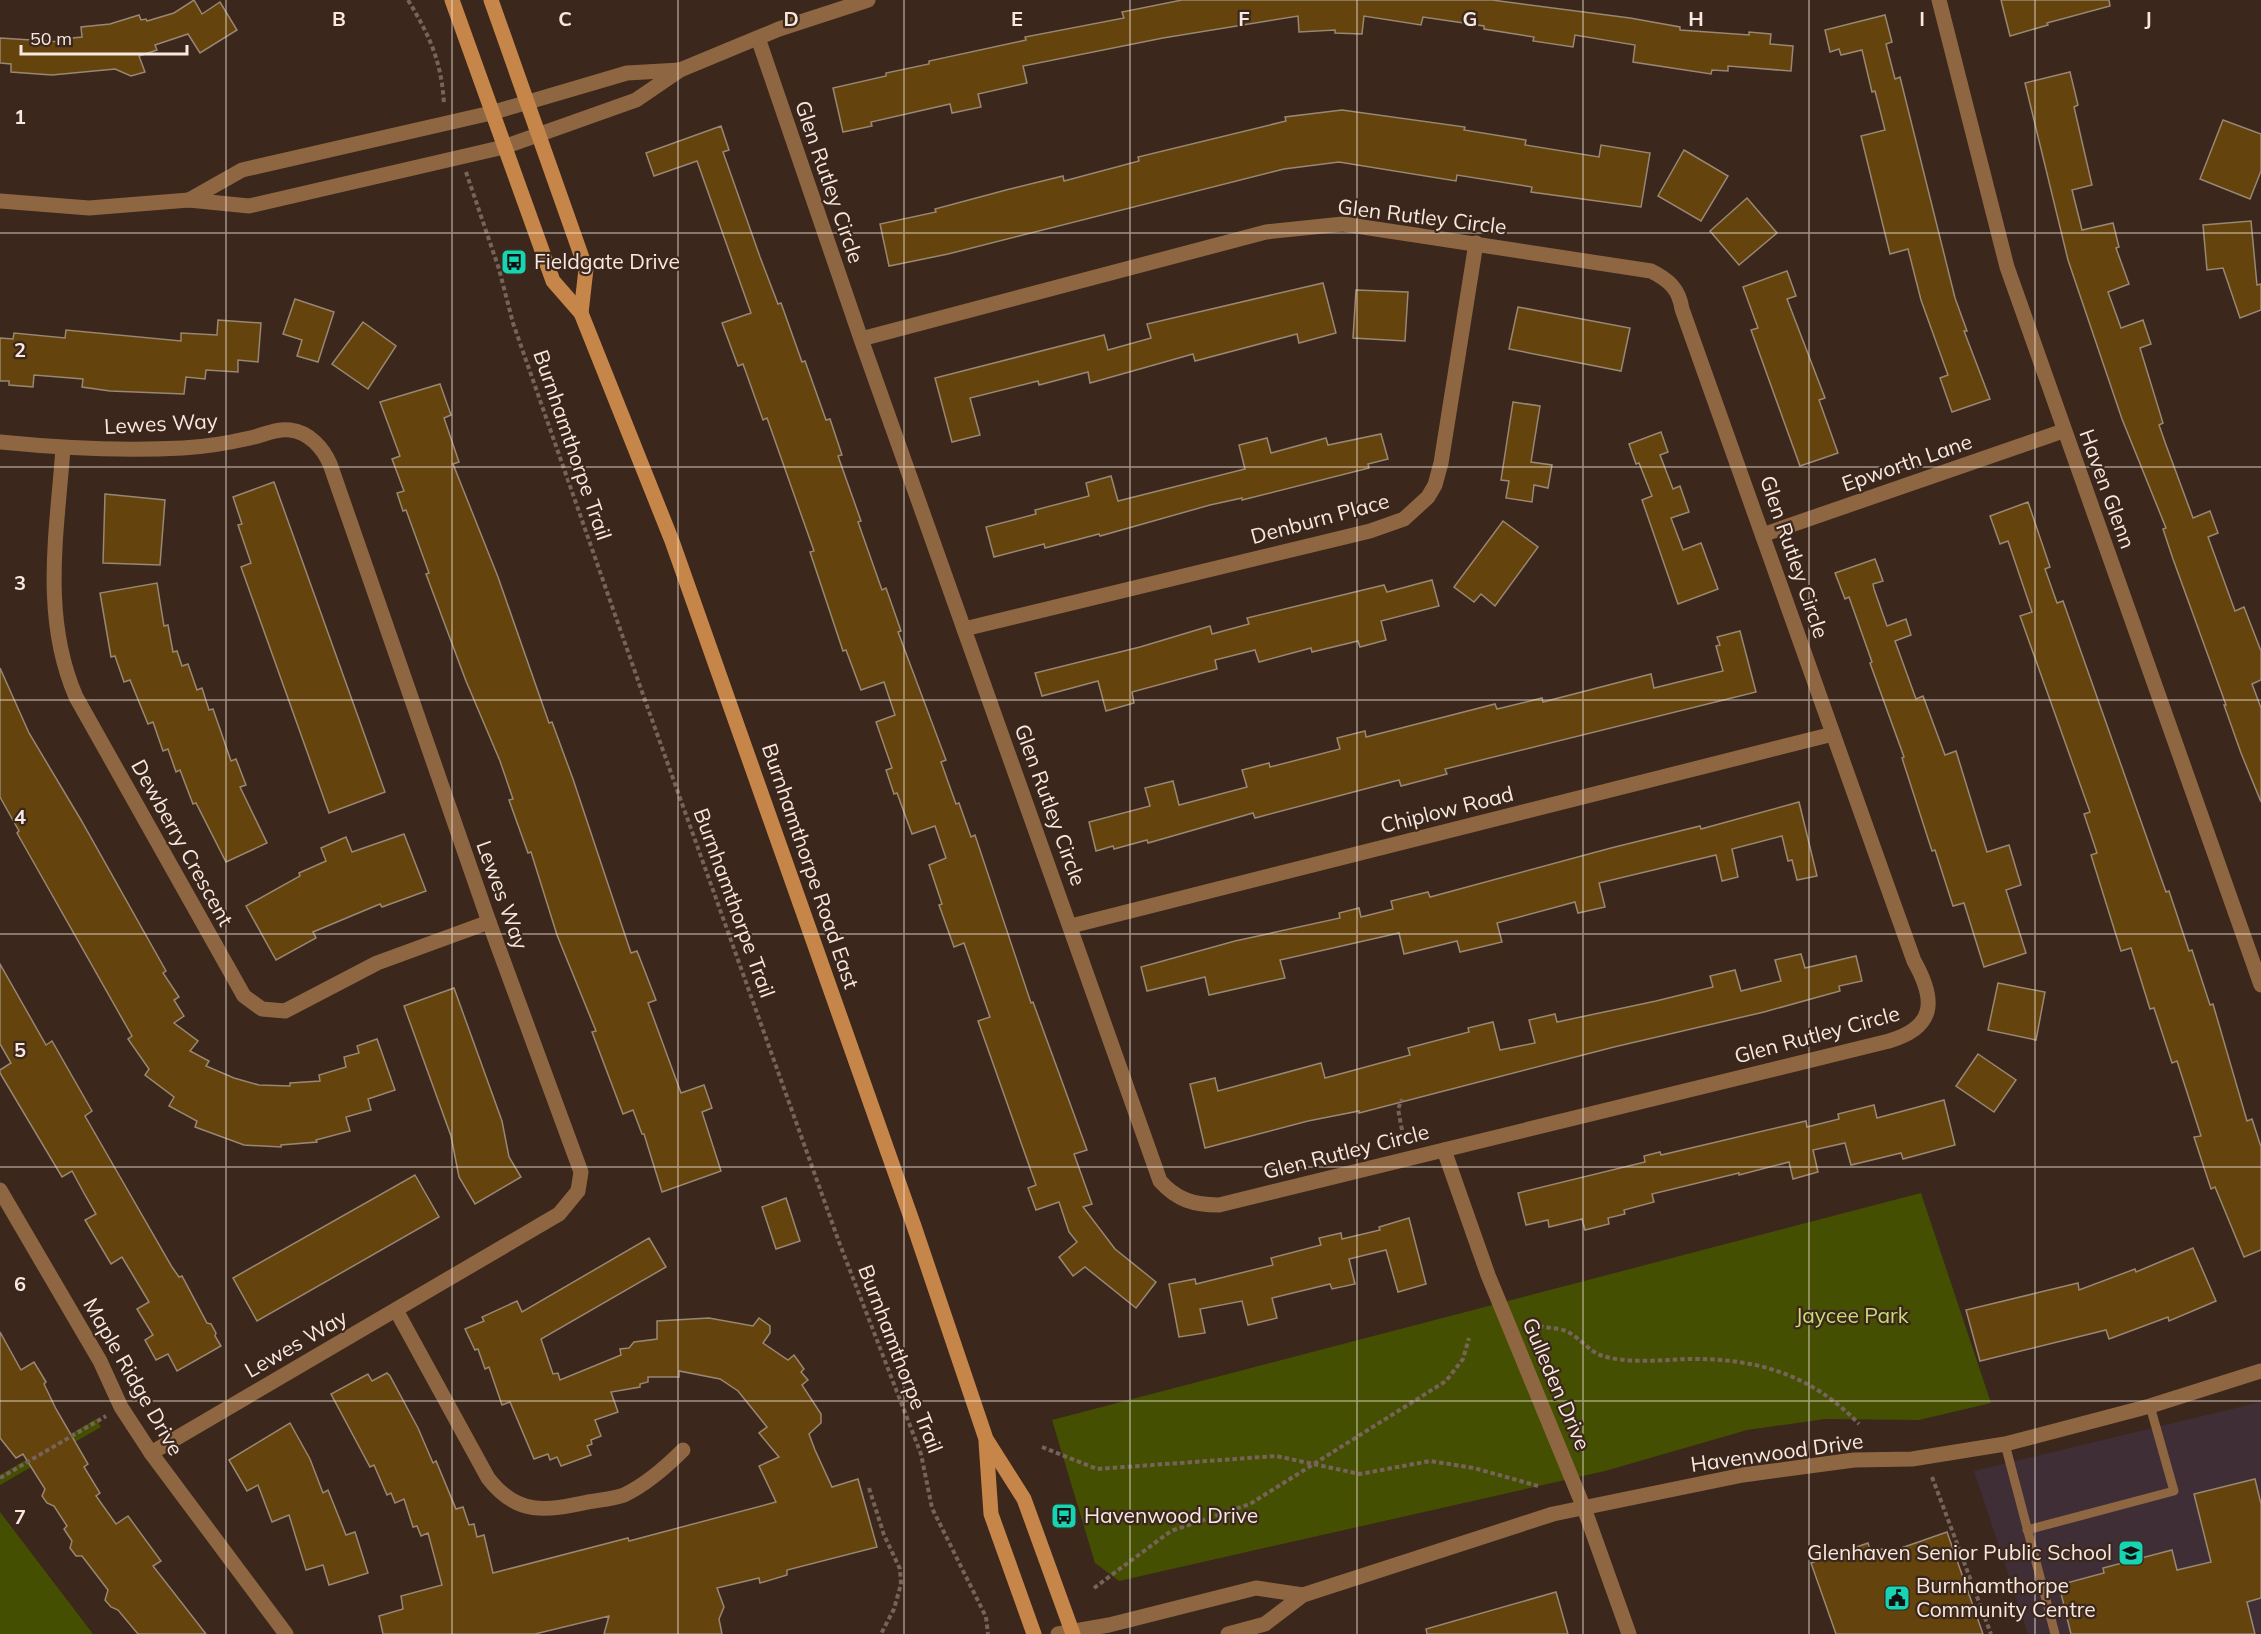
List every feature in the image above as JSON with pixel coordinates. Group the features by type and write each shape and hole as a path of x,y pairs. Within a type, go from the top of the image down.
{"main road":[{"name":"Burnhamthorpe Road East","path":"452,0 553,281 581,313 672,541 914,1226 986,1438 1024,1499 1068,1633"},
{"name":"Burnhamthorpe Road East","path":"491,0 586,269 581,313"},
{"name":"Burnhamthorpe Road East","path":"986,1438 992,1514 1034,1634"}],"street":[{"path":"0,201 89,208 189,200 249,206 504,147 636,100 680,70 758,38 868,0"},
{"name":"Haven Glenn","path":"1939,0 2007,267 2063,431 2255,951 2261,985"},
{"name":"Glen Rutley Circle","path":"758,38 861,339 1160,1181 1180,1199 1197,1205 1219,1205 1889,1041 1910,1035 1923,1023 1929,1004 1928,985 1914,962 1765,534 1682,309 1679,294 1665,278 1651,270 1343,224 1266,232 861,339"},
{"path":"189,200 242,170 491,113 627,73 680,70"},
{"name":"Denburn Place","path":"964,629 1359,533 1404,519 1428,497 1442,463 1476,243"},
{"name":"Lewes Way","path":"0,442 63,448 182,448 213,445 278,430 290,430 308,437 321,449 330,464 489,922 581,1172 578,1191 560,1214 151,1453"},
{"name":"Epworth Lane","path":"1765,534 2063,431"},
{"name":"Dewberry Crescent","path":"63,448 53,593 55,629 63,663 76,697 244,996 262,1009 285,1011 377,963 489,922"},
{"name":"Chiplow Road","path":"1071,926 1833,734"},
{"name":"Gulleden Drive","path":"1444,1150 1488,1275 1584,1508 1629,1634"},
{"name":"Maple Ridge Drive","path":"0,1190 100,1361 122,1407 151,1453 286,1634"},
{"path":"396,1310 488,1478 499,1491 519,1504 535,1509 554,1509 622,1496 653,1477 683,1450"},
{"name":"Havenwood Drive","path":"1228,1634 1265,1624 1303,1595 1553,1514 1743,1475 1854,1460 1912,1459 2005,1444 2150,1406 2261,1371"},
{"name":"Havenwood Drive","path":"1068,1633 1256,1588 1303,1595"}],"lane":[{"path":"2027,1530 2174,1491 2150,1406"},
{"path":"2005,1444 2055,1634"}],"path":[{"path":"408,0 423,23 442,71 444,110"},
{"name":"Burnhamthorpe Trail","path":"467,174 499,269 513,323 641,689 839,1242 921,1454 932,1508 987,1617 988,1634"},
{"path":"1402,1098 1398,1109 1402,1131"},
{"path":"1539,1326 1566,1331 1600,1355 1647,1361 1691,1359 1768,1366 1810,1386 1838,1403 1858,1424"},
{"path":"1094,1588 1171,1531 1250,1504 1446,1381 1463,1359 1469,1338"},
{"path":"0,1478 122,1407"},
{"path":"1042,1447 1097,1468 1276,1456 1359,1474 1430,1461 1474,1468 1538,1486"},
{"path":"1932,1477 1991,1634"},
{"path":"869,1488 884,1535 900,1569 899,1592 881,1634"}],"shaded area":[{"name":"Glenhaven Senior Public School","path":"2261,1402 2261,1634 2028,1634 1974,1471"}],"green space":[{"name":"Jaycee Park","path":"1921,1193 1991,1403 1919,1420 1825,1419 1747,1430 1605,1471 1119,1581 1095,1563 1052,1420"},
{"path":"96,1419 101,1427 0,1485 0,1475"},
{"path":"0,1512 93,1634 0,1634"}],"building":[{"path":"194,0 202,14 220,2 237,30 200,53 188,34 155,45 157,50 139,56 145,72 131,76 115,69 52,75 11,72 11,64 0,63 0,38 62,42 62,39 82,37 81,27 110,24 139,15 141,20 146,19 147,21 174,13"},
{"path":"1182,0 1492,0 1630,18 1680,27 1680,30 1749,35 1749,32 1771,34 1770,44 1793,46 1791,71 1728,66 1728,71 1712,70 1711,74 1633,62 1635,45 1575,35 1573,47 1533,41 1534,37 1484,29 1484,26 1423,17 1421,25 1364,16 1362,34 1335,33 1335,30 1299,32 1298,16 1163,38 1023,66 1027,83 978,94 981,107 952,113 950,104 871,122 872,126 843,132 833,88 929,64 929,61 1026,40 1025,37 1124,18 1122,12"},
{"path":"2001,0 2109,0 2110,6 2047,23 2048,25 2010,36"},
{"path":"1885,15 1892,42 1886,44 1895,79 1900,77 1955,298 1967,331 1964,331 1990,399 1952,412 1940,378 1948,375 1921,300 1908,249 1890,254 1861,136 1885,130 1875,91 1872,92 1862,50 1841,55 1839,49 1830,52 1825,30"},
{"path":"2070,72 2078,105 2074,107 2092,185 2072,190 2082,230 2113,223 2119,247 2116,248 2129,284 2108,292 2121,328 2143,320 2151,344 2140,348 2163,423 2159,425 2166,445 2193,518 2210,511 2218,533 2208,537 2235,611 2244,607 2261,651 2261,680 2252,684 2261,708 2261,802 2241,753 2173,559 2163,529 2166,528 2122,419 2068,260 2025,83"},
{"path":"1342,110 1465,127 1464,130 1526,140 1525,145 1599,157 1601,145 1650,153 1641,207 1531,192 1532,187 1457,175 1456,181 1339,162 1284,169 948,254 889,266 880,224 936,212 935,209 1063,176 1064,181 1139,161 1138,157 1286,121 1285,117"},
{"path":"2223,120 2261,134 2261,171 2250,199 2200,179"},
{"path":"721,126 729,150 723,152 760,257 778,304 781,303 802,362 805,361 826,420 830,419 842,455 838,456 861,521 858,522 882,590 886,588 901,631 898,632 946,760 941,762 971,837 975,835 1031,1003 1033,1002 1087,1150 1074,1154 1092,1204 1083,1207 1115,1249 1156,1282 1136,1308 1085,1267 1073,1276 1059,1257 1077,1242 1069,1232 1059,1202 1036,1210 1028,1188 1036,1185 978,1021 990,1017 964,943 954,947 939,905 942,904 929,865 946,858 935,826 912,834 897,793 894,794 886,770 892,768 876,722 895,715 884,682 861,690 846,650 843,651 810,552 814,551 767,418 763,420 743,364 738,366 722,323 751,313 697,161 654,176 646,153"},
{"path":"1684,150 1728,176 1701,221 1658,196"},
{"path":"1747,198 1777,233 1739,265 1710,231"},
{"path":"2251,221 2257,285 2261,284 2261,310 2240,318 2223,268 2207,270 2203,225"},
{"path":"1787,271 1796,296 1787,299 1825,398 1819,400 1838,453 1800,466 1751,330 1758,328 1743,287"},
{"path":"1323,283 1336,333 1299,343 1297,334 1195,361 1193,354 1090,383 1088,372 1039,385 1038,381 970,398 980,435 952,442 935,378 1104,335 1108,350 1151,338 1147,324"},
{"path":"1356,290 1408,292 1405,341 1353,338"},
{"path":"295,299 334,312 318,362 297,356 302,340 283,334"},
{"path":"1518,307 1630,328 1621,371 1509,349"},
{"path":"218,320 261,323 258,362 238,360 238,372 206,370 205,379 186,377 184,394 110,391 82,387 83,379 34,375 33,387 9,385 9,381 0,381 0,338 13,339 14,333 65,338 66,330 181,341 181,333 217,335"},
{"path":"363,322 396,346 368,389 332,364"},
{"path":"440,384 451,415 444,418 459,462 453,464 498,577 549,723 552,722 573,779 631,953 637,951 656,1000 648,1003 681,1093 704,1085 712,1108 702,1112 721,1171 662,1192 644,1134 642,1134 633,1110 623,1114 592,1032 596,1031 557,935 531,852 528,853 509,800 513,799 500,761 466,681 426,574 429,573 406,510 403,511 397,493 404,491 392,459 400,456 380,402"},
{"path":"1513,402 1540,406 1531,462 1552,465 1548,488 1534,485 1532,502 1506,498 1509,481 1501,480"},
{"path":"1661,432 1668,452 1660,455 1673,489 1680,486 1689,512 1671,518 1683,550 1701,543 1718,589 1678,604 1642,500 1652,496 1629,444"},
{"path":"1381,434 1388,459 1368,464 1369,468 1242,500 1242,498 1210,505 1100,536 1099,534 1045,548 1044,544 994,557 986,527 1036,514 1035,510 1089,496 1086,483 1111,476 1118,501 1245,469 1239,445 1267,438 1271,453 1326,438 1328,445"},
{"path":"274,482 385,792 329,813 241,567 251,563 238,525 242,524 233,497"},
{"path":"105,494 165,500 160,565 103,563"},
{"path":"2028,502 2050,567 2045,569 2057,603 2063,601 2166,892 2169,891 2189,951 2192,950 2210,1005 2213,1004 2247,1121 2252,1119 2261,1147 2261,1250 2244,1257 2215,1187 2211,1189 2194,1137 2201,1136 2177,1061 2172,1063 2154,1008 2150,1009 2131,948 2121,951 2091,855 2097,853 2084,814 2090,812 2020,616 2032,612 2008,541 2000,544 1990,516"},
{"path":"1503,521 1538,547 1495,606 1481,594 1474,602 1454,587"},
{"path":"1875,559 1883,581 1873,584 1887,626 1906,619 1911,635 1895,641 1916,699 1923,696 1945,755 1956,751 1987,852 2009,845 2021,885 2006,890 2026,953 1984,967 1964,903 1953,906 1935,850 1932,851 1902,758 1904,757 1870,663 1872,662 1849,597 1845,599 1835,573"},
{"path":"1432,580 1439,606 1381,621 1386,640 1360,647 1358,641 1312,652 1311,648 1259,662 1255,650 1215,660 1217,669 1132,692 1134,703 1106,711 1098,681 1042,696 1035,673 1140,647 1210,626 1212,634 1249,624 1247,618 1384,585 1387,592"},
{"path":"157,583 164,626 168,625 173,652 177,651 182,666 188,664 197,690 202,688 209,710 213,709 231,761 236,759 246,785 240,787 267,843 226,862 196,803 193,804 180,770 176,772 168,749 163,751 153,722 148,724 130,680 124,682 115,656 111,657 100,593"},
{"path":"1740,631 1756,692 1445,769 1447,774 1401,786 1399,780 1255,818 1253,813 1148,843 1147,840 1114,849 1113,846 1096,851 1089,822 1150,806 1145,788 1173,781 1179,805 1247,787 1242,770 1269,763 1270,767 1340,749 1337,738 1365,731 1366,737 1495,704 1497,709 1542,698 1543,702 1651,674 1654,688 1723,671 1716,646 1720,645 1717,637"},
{"path":"0,668 29,733 81,820 166,971 163,973 179,997 174,1000 184,1016 174,1023 198,1041 190,1051 209,1061 206,1066 234,1078 259,1085 290,1086 290,1083 320,1081 319,1075 346,1067 344,1057 359,1053 357,1046 377,1039 395,1090 368,1099 371,1110 346,1117 350,1131 316,1140 317,1142 281,1145 281,1147 244,1145 195,1127 197,1121 169,1106 174,1097 145,1075 149,1069 128,1039 132,1036 17,833 19,831 0,797"},
{"path":"1799,802 1817,876 1797,880 1792,860 1788,861 1782,836 1732,849 1738,877 1722,881 1716,855 1599,883 1605,907 1578,913 1575,902 1497,923 1502,942 1460,952 1457,941 1404,954 1399,933 1280,960 1285,978 1209,995 1205,977 1147,991 1141,967 1235,941 1340,918 1339,913 1359,908 1361,917 1393,909 1391,901 1428,892 1430,897 1611,848 1700,826 1701,829"},
{"path":"404,834 426,891 382,907 380,904 313,932 316,938 276,960 246,906 300,876 299,873 326,861 321,848 346,837 352,852"},
{"path":"1801,954 1805,968 1856,956 1862,981 1839,986 1840,991 1764,1012 1614,1047 1359,1113 1359,1111 1308,1121 1205,1148 1190,1084 1215,1078 1218,1091 1321,1063 1325,1078 1410,1055 1408,1048 1469,1032 1468,1028 1493,1022 1500,1050 1535,1043 1529,1020 1555,1014 1557,1022 1656,1001 1713,987 1710,976 1735,970 1741,991 1781,981 1775,960"},
{"path":"0,964 46,1045 52,1041 92,1111 85,1116 172,1267 179,1277 182,1276 207,1323 211,1324 216,1333 215,1336 221,1346 177,1371 168,1354 156,1360 145,1340 153,1335 137,1309 149,1302 122,1257 111,1264 85,1220 96,1214 72,1171 62,1177 0,1073 0,1070 11,1063 0,1044"},
{"path":"1998,983 2045,992 2036,1040 1988,1030"},
{"path":"454,988 502,1121 509,1157 521,1177 475,1204 459,1177 451,1136 404,1006"},
{"path":"1978,1054 2016,1080 1994,1112 1956,1086"},
{"path":"1944,1100 1955,1145 1903,1159 1901,1153 1851,1165 1845,1143 1813,1150 1818,1172 1793,1179 1789,1162 1652,1194 1654,1202 1624,1210 1625,1214 1608,1218 1609,1224 1585,1230 1582,1219 1549,1227 1548,1220 1526,1225 1518,1193 1645,1162 1644,1156 1660,1152 1661,1155 1806,1121 1807,1127 1839,1119 1838,1114 1874,1105 1877,1118"},
{"path":"415,1175 439,1217 257,1321 233,1278"},
{"path":"786,1198 800,1241 776,1249 762,1207"},
{"path":"1409,1218 1426,1284 1398,1292 1386,1250 1349,1259 1355,1284 1332,1289 1330,1284 1272,1298 1277,1318 1248,1325 1242,1301 1200,1309 1205,1333 1179,1337 1169,1284 1195,1279 1196,1284 1273,1265 1271,1258 1321,1245 1319,1238 1341,1233 1342,1239 1380,1230 1379,1227"},
{"path":"649,1238 666,1267 541,1339 553,1374 558,1373 560,1380 621,1355 620,1349 629,1348 634,1342 657,1339 657,1321 709,1318 753,1326 759,1318 770,1326 770,1333 763,1343 788,1360 794,1355 804,1369 801,1372 808,1380 802,1385 821,1414 821,1423 809,1434 815,1450 832,1487 858,1479 877,1547 787,1570 787,1575 760,1583 759,1578 717,1588 724,1607 719,1619 722,1634 604,1634 609,1616 535,1634 383,1634 379,1616 403,1609 401,1596 442,1585 428,1533 421,1536 417,1526 413,1527 404,1499 395,1503 391,1493 387,1495 374,1465 370,1467 331,1394 368,1374 372,1381 387,1373 390,1376 418,1428 433,1463 436,1461 456,1509 463,1507 469,1525 474,1524 477,1537 484,1535 493,1573 628,1538 629,1541 776,1502 759,1466 779,1457 759,1433 767,1427 738,1391 720,1379 679,1371 679,1377 648,1377 648,1382 640,1384 640,1387 611,1392 618,1412 595,1420 601,1436 591,1440 592,1444 587,1446 591,1455 561,1466 557,1457 550,1460 548,1454 534,1459 510,1402 502,1405 489,1367 485,1369 478,1349 475,1350 465,1329 484,1321 482,1317 517,1301 522,1312"},
{"path":"2193,1248 2216,1301 2169,1321 2168,1317 2109,1339 2106,1330 1980,1361 1966,1310 2078,1283 2079,1290 2135,1269 2136,1272"},
{"path":"0,1332 21,1370 34,1362 46,1382 44,1384 56,1409 88,1464 84,1467 100,1493 96,1496 116,1524 128,1516 161,1561 153,1566 206,1634 138,1634 118,1610 111,1607 105,1600 108,1590 82,1556 76,1556 70,1548 72,1541 64,1529 67,1526 54,1506 47,1503 42,1496 45,1489 23,1454 16,1458 0,1438"},
{"path":"290,1423 310,1459 323,1493 328,1490 346,1535 355,1532 368,1573 329,1585 323,1565 306,1570 289,1515 272,1522 258,1485 247,1491 229,1460"},
{"path":"2255,1479 2261,1504 2261,1598 2247,1602 2255,1634 2071,1634 2059,1585 2104,1573 2103,1568 2172,1550 2177,1570 2211,1562 2194,1494"},
{"name":"Burnhamthorpe Community Centre","path":"1947,1532 1983,1634 1836,1634 1811,1563 1868,1543 1871,1553 1882,1549 1884,1554"},
{"path":"1556,1592 1568,1634 1427,1634 1426,1629"}],"place":[{"name":"Fieldgate Drive","path":"514,262"},
{"name":"Havenwood Drive","path":"1064,1516"},
{"name":"Glenhaven Senior Public School","path":"2131,1553"},
{"name":"Burnhamthorpe Community Centre","path":"1897,1598"}]}
